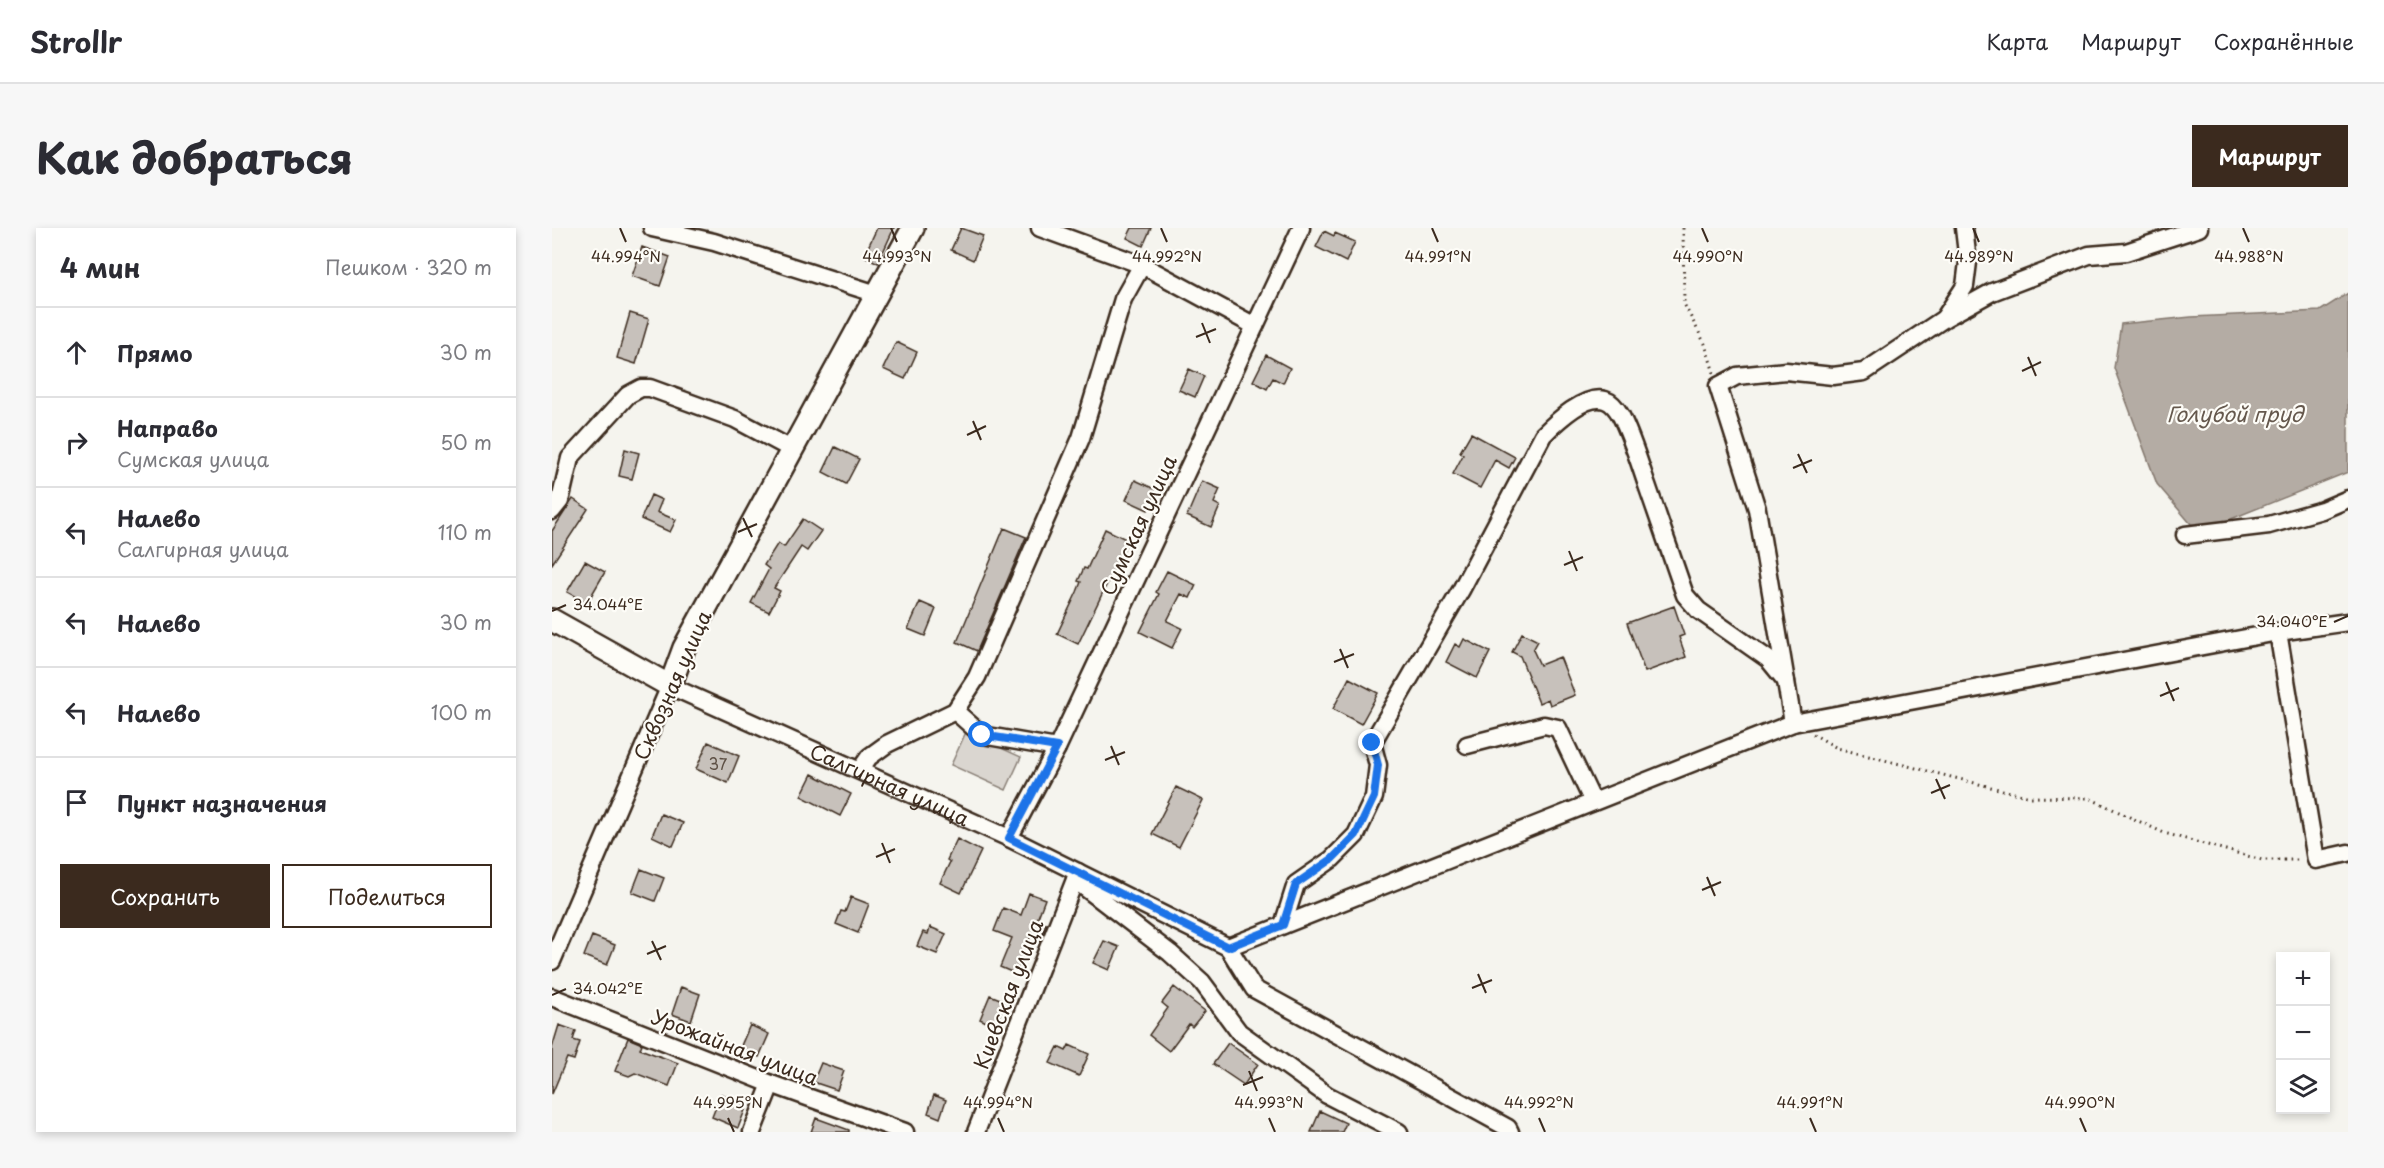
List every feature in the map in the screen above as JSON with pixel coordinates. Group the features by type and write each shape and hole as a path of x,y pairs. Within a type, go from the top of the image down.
{"main road":[{"name":"Сквозная улица","path":"670,686 684,648 913,228"},
{"name":"Салгирная улица","path":"552,620 670,686"}],"street":[{"path":"652,228 714,242 877,294"},
{"path":"1040,228 1142,265 1255,326"},
{"name":"Сумская улица","path":"1009,838 1057,747 1301,228"},
{"path":"1945,318 1965,286 1968,262 1964,228"},
{"path":"1793,723 1757,509 1718,386 1737,375 1786,371 1833,376 1864,372 1945,318 1992,292 2089,255 2126,252 2199,228"},
{"path":"860,770 869,757 887,744 955,711 977,677 1081,438 1123,299 1142,265"},
{"path":"552,511 560,501 570,458 628,395 641,388 650,388 735,419 793,450"},
{"path":"1283,925 1296,884 1332,859 1356,835 1374,797 1378,765 1372,743 1461,590 1543,435 1562,416 1583,404 1598,399 1607,400 1620,416 1685,595 1698,610 1767,659 1786,681"},
{"path":"2185,535 2269,525 2322,510 2348,499"},
{"path":"1510,1132 1508,1128 1254,989 1228,947 1793,723 2278,632 2348,622"},
{"path":"2278,632 2316,860 2348,854"},
{"name":"Салгирная улица","path":"670,686 1009,838 1077,876 1228,947"},
{"name":"Сквозная улица","path":"552,961 670,686"},
{"path":"955,711 982,735 1057,747"},
{"path":"1467,745 1545,725 1558,728 1593,802"},
{"path":"1077,876 1202,982 1239,1032 1328,1095 1399,1132"},
{"name":"Киевская улица","path":"976,1132 1077,876"},
{"name":"Урожайная улица","path":"552,997 771,1084 904,1132"},
{"path":"752,1132 771,1084"}],"path":[{"path":"1683,228 1684,304 1705,344 1718,386"},
{"path":"1793,723 1837,748 2030,797 2090,798 2164,833 2262,860 2316,860"}],"shaded area":[{"path":"966,732 1021,757 1006,790 951,765"}],"water":[{"name":"Голубой пруд","path":"2348,293 2348,472 2211,527 2191,524 2157,484 2114,368 2121,324 2191,317 2320,311"}],"building":[{"path":"877,228 894,228 878,263 864,256"},
{"path":"961,228 983,236 973,260 951,250"},
{"path":"1132,228 1151,228 1143,246 1127,238"},
{"path":"1324,231 1355,242 1346,262 1316,247"},
{"path":"642,247 670,257 660,286 632,276"},
{"path":"630,313 649,319 636,364 617,358"},
{"path":"896,342 917,352 905,379 883,369"},
{"path":"1266,355 1290,368 1283,383 1273,378 1267,389 1253,381"},
{"path":"1189,369 1204,376 1195,397 1179,390"},
{"path":"1471,433 1515,457 1509,468 1495,460 1480,488 1453,474 1463,455 1460,452"},
{"path":"835,447 859,459 846,484 823,472"},
{"path":"625,449 639,453 632,479 619,476"},
{"path":"1135,480 1157,490 1148,510 1126,500"},
{"path":"1202,481 1220,489 1214,503 1220,506 1211,527 1187,516"},
{"path":"651,495 662,500 657,512 676,520 670,532 641,519"},
{"path":"573,499 588,509 552,564 552,531"},
{"path":"803,519 821,531 807,551 801,547 774,588 780,591 769,612 751,603 769,569 764,565 778,543 784,547"},
{"path":"1004,528 1026,537 977,651 957,642"},
{"path":"1105,529 1128,540 1078,644 1057,634 1081,582 1078,581 1084,568 1087,569"},
{"path":"585,561 605,572 587,603 567,592"},
{"path":"1167,571 1196,585 1190,598 1181,594 1167,621 1182,628 1172,648 1140,632 1159,594 1156,592"},
{"path":"920,602 936,609 925,636 908,629"},
{"path":"1674,606 1684,635 1679,637 1686,657 1645,672 1627,623"},
{"path":"1522,633 1538,641 1533,650 1540,665 1560,657 1575,695 1550,705 1548,699 1539,703 1520,656 1512,652"},
{"path":"1464,639 1490,652 1477,678 1446,662 1455,644 1460,647"},
{"path":"1349,678 1378,693 1361,724 1333,709"},
{"path":"708,742 739,756 728,783 696,769"},
{"path":"812,774 851,794 840,816 801,796"},
{"path":"1176,787 1203,800 1179,847 1152,834"},
{"path":"661,814 683,823 673,846 652,836"},
{"path":"957,839 981,851 961,893 940,883"},
{"path":"641,869 664,878 655,901 632,892"},
{"path":"1029,893 1045,899 1037,920 1046,924 1041,936 1032,933 1016,974 1000,967 1012,938 994,931 1003,908 1021,915"},
{"path":"851,897 869,904 858,933 836,924 841,911 845,912"},
{"path":"930,927 946,934 937,954 917,946 923,932 928,934"},
{"path":"592,936 615,945 607,965 584,956"},
{"path":"1104,941 1119,947 1109,970 1093,963"},
{"path":"681,987 700,994 691,1021 672,1014"},
{"path":"1174,987 1205,1011 1192,1027 1189,1024 1169,1051 1149,1035 1168,1008 1162,1003"},
{"path":"990,995 1005,1001 995,1026 980,1019"},
{"path":"559,1025 576,1031 573,1040 580,1042 574,1060 567,1058 552,1094 552,1048"},
{"path":"750,1025 769,1034 759,1057 740,1048"},
{"path":"628,1038 642,1044 640,1049 678,1063 669,1086 635,1073 629,1076 615,1071"},
{"path":"1228,1043 1258,1064 1244,1085 1213,1064"},
{"path":"1069,1045 1089,1054 1079,1076 1050,1063 1058,1047 1066,1051"},
{"path":"821,1063 844,1071 837,1090 813,1082"},
{"path":"721,1094 747,1105 738,1128 712,1117"},
{"path":"934,1095 946,1100 940,1118 928,1113"},
{"path":"1320,1111 1346,1123 1342,1132 1311,1132"},
{"path":"816,1118 849,1130 849,1132 811,1132"}],"route":[{"path":"982,735 1057,747 1009,838 1228,947 1283,925 1296,884 1332,859 1356,835 1374,797 1378,765 1372,743"}]}
